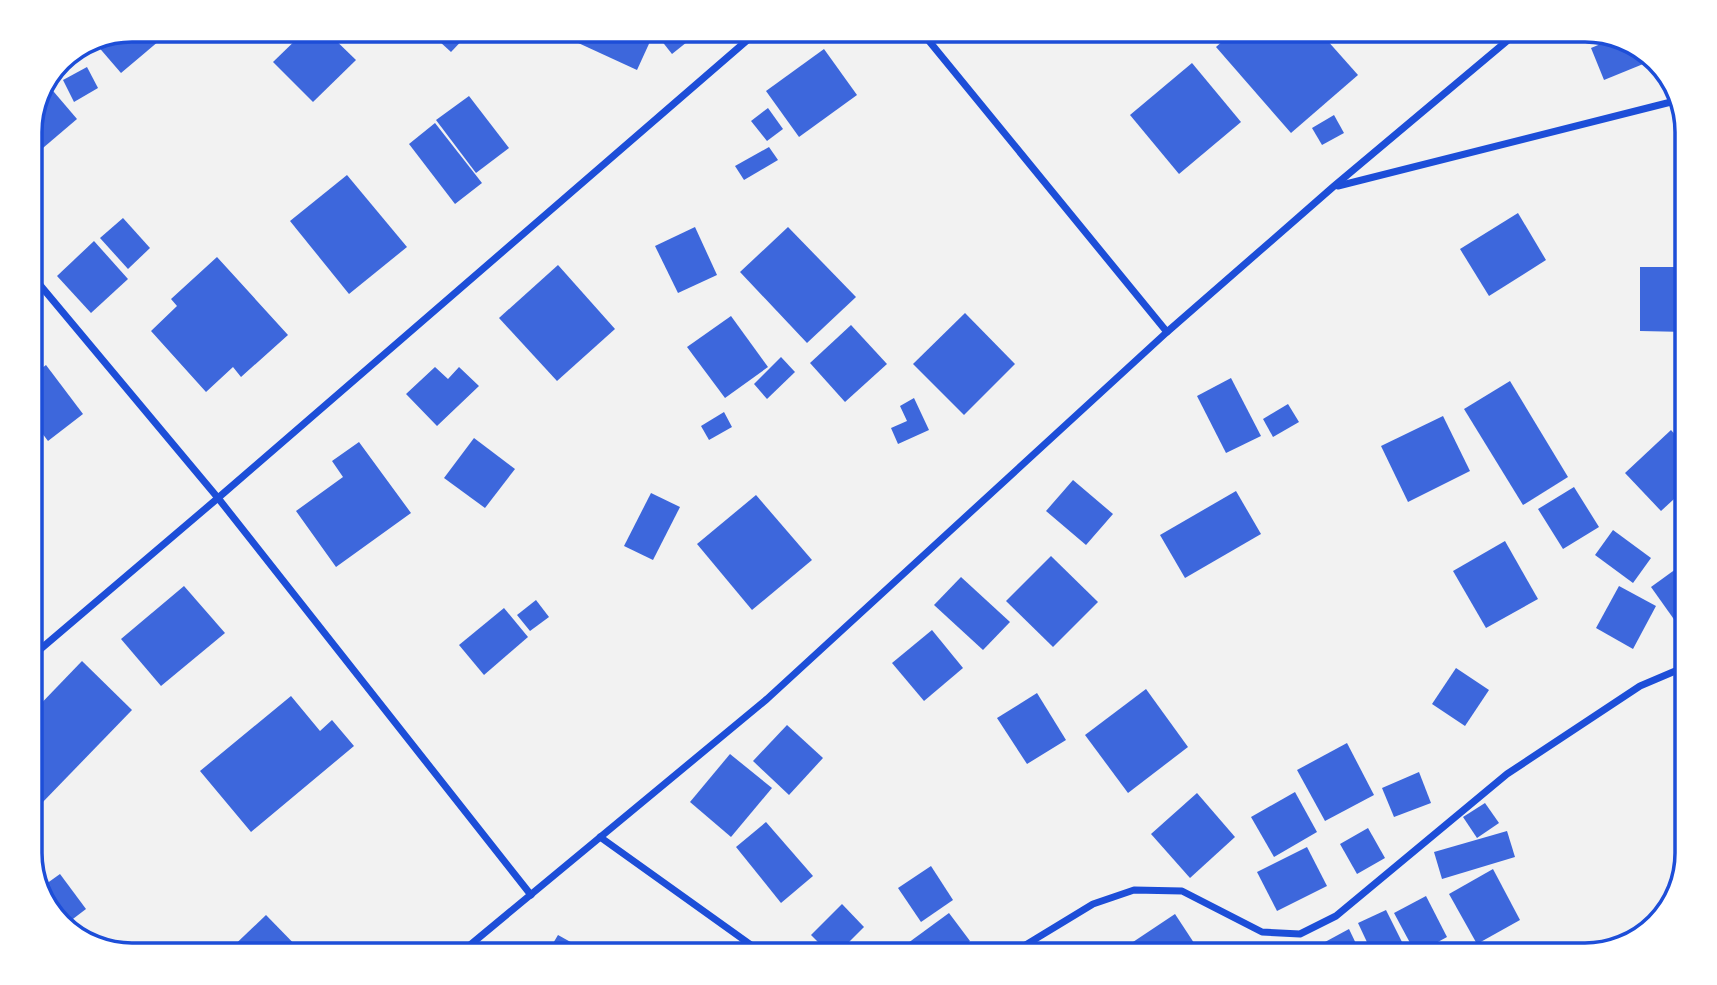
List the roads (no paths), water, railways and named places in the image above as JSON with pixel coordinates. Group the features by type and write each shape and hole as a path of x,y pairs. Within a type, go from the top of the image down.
{"street":[{"path":"42,648 745,42"},
{"path":"930,42 1167,332"},
{"path":"473,943 767,699 1167,332 1506,42"},
{"path":"1334,187 1670,102"},
{"path":"42,287 218,498 531,895"},
{"path":"1029,943 1093,904 1135,891 1182,891 1262,932 1300,934 1336,916 1507,774 1640,687 1675,671"},
{"path":"600,837 748,943"}]}
